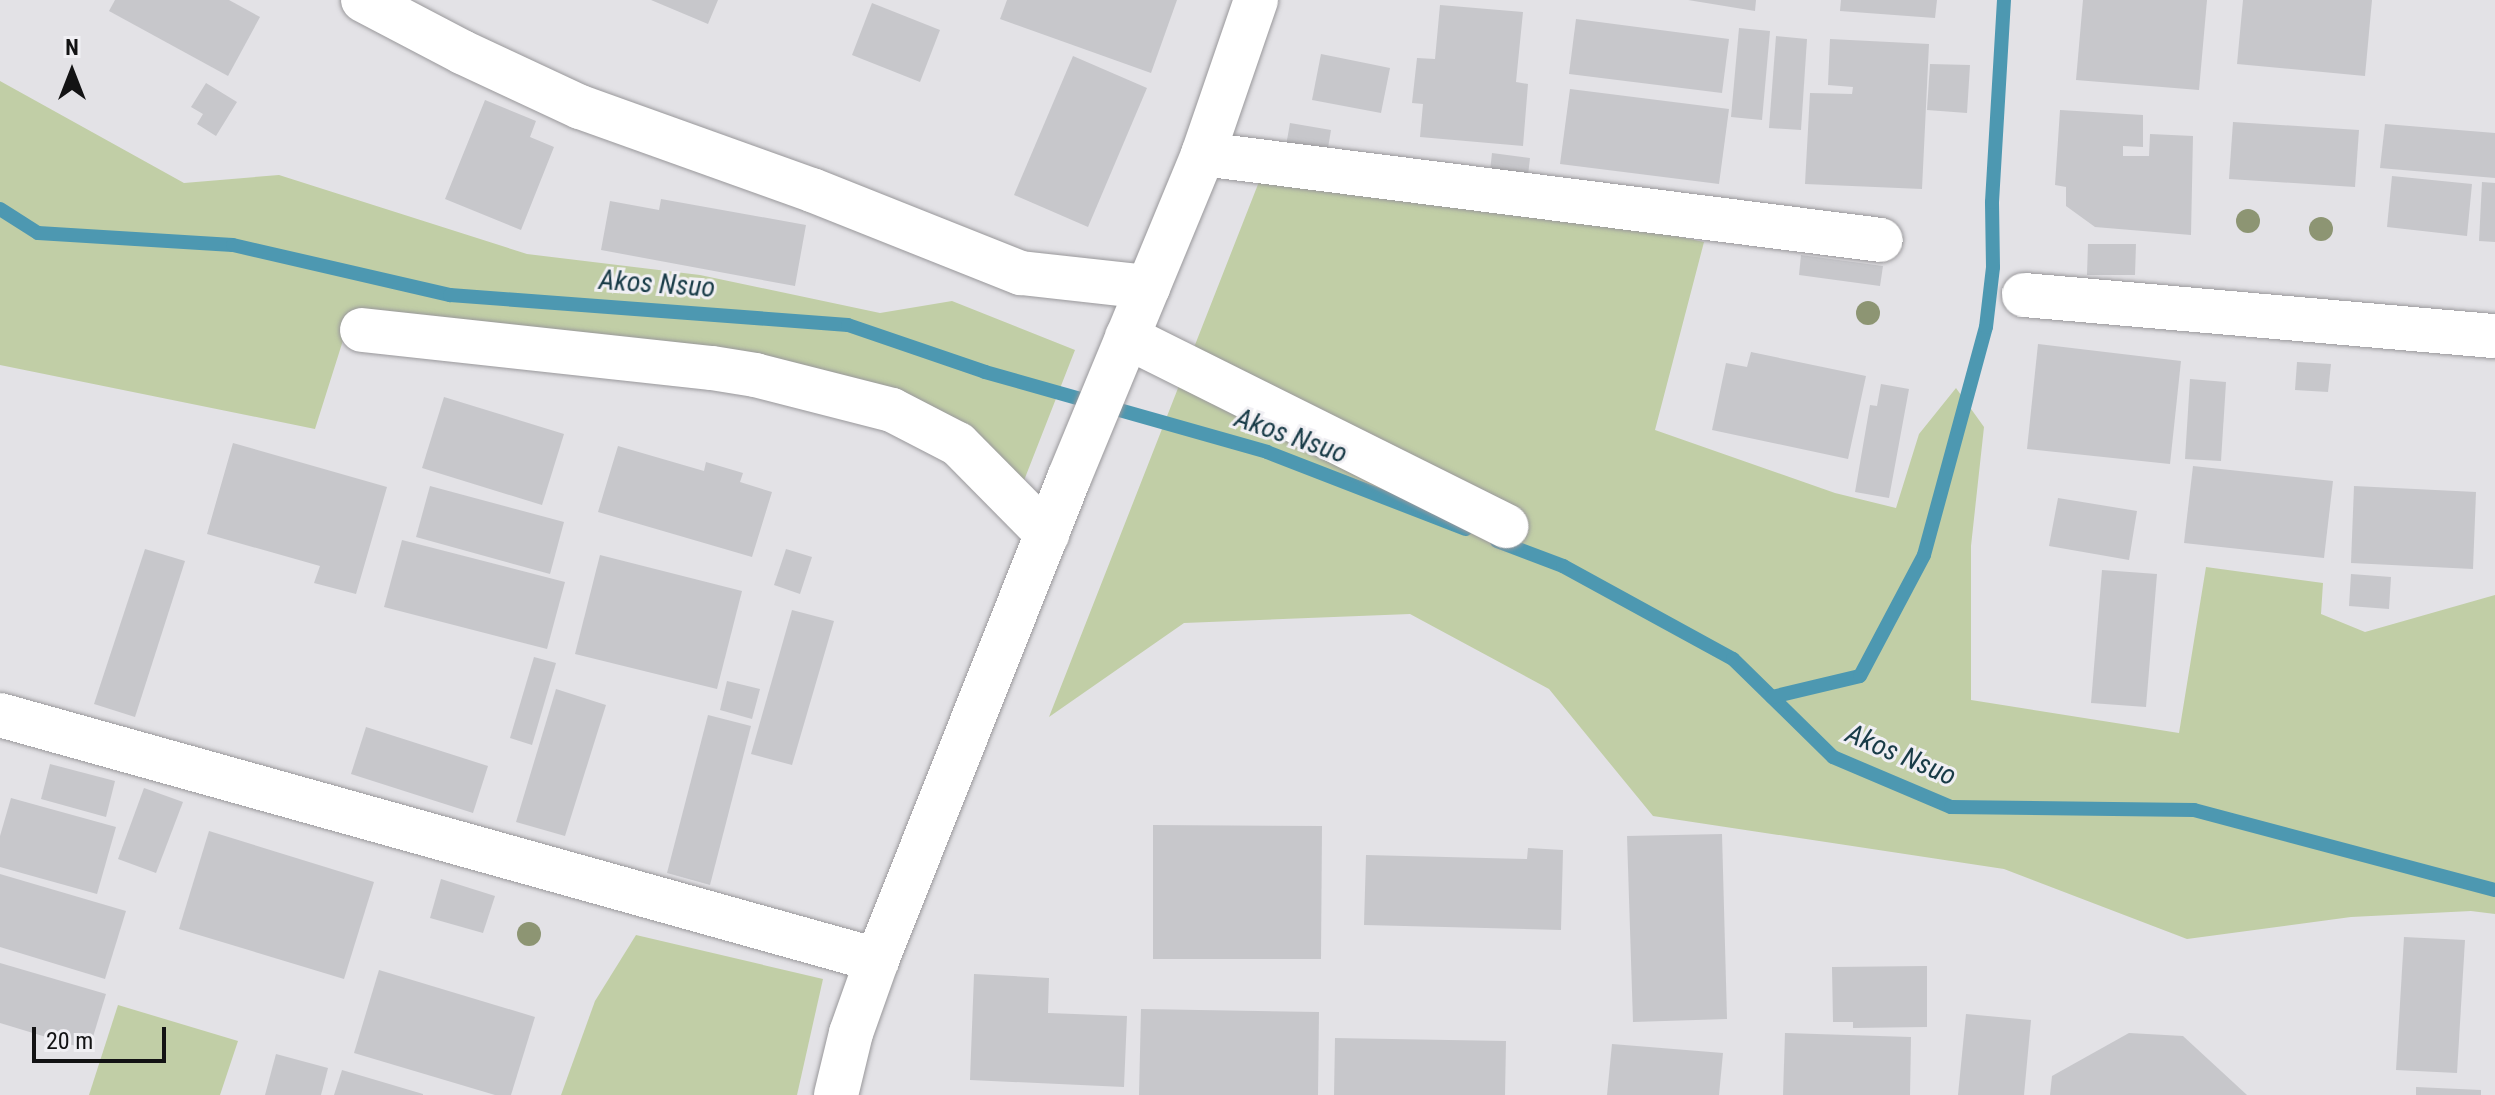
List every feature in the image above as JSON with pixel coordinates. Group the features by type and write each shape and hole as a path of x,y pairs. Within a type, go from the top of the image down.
{"street":[{"path":"363,0 462,52 580,107 812,190 1021,273 1148,287"},
{"path":"836,1095 851,1033 877,960 1069,478 1203,154 1256,0"},
{"path":"1203,154 1881,240"},
{"path":"2024,295 2495,336"},
{"path":"362,330 755,375 892,410 958,444 1047,534"},
{"path":"1122,349 1506,526"},
{"path":"0,715 877,960"}],"green space":[{"path":"0,81 184,183 279,175 527,254 700,275 880,313 952,301 1075,350 1023,483 976,431 351,315 315,429 0,365"},
{"path":"1264,169 1503,199 1704,242 1655,430 1835,493 1896,508 1919,434 1956,388 1984,427 1971,546 1971,700 2179,733 2206,567 2323,583 2321,614 2365,632 2495,595 2495,914 2471,911 2351,917 2187,939 2004,869 1653,816 1549,689 1410,614 1184,623 1049,717"},
{"path":"636,935 823,979 797,1095 561,1095 595,1001"},
{"path":"118,1005 238,1041 220,1095 89,1095"}],"building":[{"path":"115,0 229,0 260,17 228,76 109,11"},
{"path":"651,0 718,0 708,24"},
{"path":"1007,0 1177,0 1151,73 1000,19"},
{"path":"1688,0 1756,0 1755,11"},
{"path":"1841,0 1937,0 1935,18 1840,11"},
{"path":"2083,0 2207,0 2199,90 2076,80"},
{"path":"2243,0 2372,0 2365,76 2237,64"},
{"path":"872,3 940,30 920,82 852,55"},
{"path":"1440,5 1523,12 1516,82 1528,84 1523,146 1420,137 1423,104 1412,103 1417,58 1435,59"},
{"path":"1576,19 1729,39 1722,93 1569,74"},
{"path":"1739,28 1770,31 1762,120 1731,117"},
{"path":"1776,36 1807,39 1801,130 1769,128"},
{"path":"1830,39 1929,44 1922,189 1805,184 1810,93 1852,94 1853,87 1828,85"},
{"path":"1321,54 1390,68 1381,113 1312,100"},
{"path":"1073,56 1147,88 1088,227 1014,195"},
{"path":"1930,64 1970,65 1967,113 1927,110"},
{"path":"206,83 237,102 216,136 197,124 203,114 191,107"},
{"path":"1570,89 1729,109 1719,184 1560,164"},
{"path":"485,100 536,121 530,137 554,147 521,230 445,199"},
{"path":"2060,110 2143,115 2143,147 2123,146 2123,156 2149,156 2150,134 2193,136 2191,235 2095,227 2066,206 2066,187 2055,185"},
{"path":"2233,122 2359,130 2355,187 2229,179"},
{"path":"1290,123 1331,130 1327,154 1286,146"},
{"path":"2385,124 2495,133 2495,178 2380,168"},
{"path":"1492,153 1530,158 1526,193 1488,189"},
{"path":"2392,176 2472,184 2467,236 2387,227"},
{"path":"2482,182 2495,183 2495,242 2479,241"},
{"path":"661,199 806,225 795,286 601,250 610,201 659,210"},
{"path":"2088,244 2136,244 2135,275 2087,275"},
{"path":"1801,255 1883,266 1880,286 1799,275"},
{"path":"2038,344 2181,361 2170,464 2027,449"},
{"path":"1751,352 1866,376 1848,459 1712,430 1726,363 1747,367"},
{"path":"2297,362 2331,364 2328,392 2295,390"},
{"path":"2190,379 2226,382 2221,461 2185,459"},
{"path":"1881,384 1909,389 1889,498 1855,492 1870,405 1877,406"},
{"path":"444,397 564,434 542,505 422,468"},
{"path":"233,443 387,487 356,594 314,583 320,566 207,534"},
{"path":"618,446 704,471 706,462 743,473 740,482 772,492 752,557 598,512"},
{"path":"2193,466 2333,481 2324,558 2184,543"},
{"path":"430,486 564,522 550,574 416,537"},
{"path":"2354,486 2476,492 2473,569 2351,563"},
{"path":"2058,498 2137,511 2129,560 2049,546"},
{"path":"402,540 565,582 547,649 384,607"},
{"path":"145,549 185,561 135,717 94,704"},
{"path":"786,549 812,557 800,594 774,585"},
{"path":"600,555 742,591 717,689 575,654"},
{"path":"2102,570 2157,574 2146,707 2091,703"},
{"path":"2351,574 2391,577 2389,609 2349,606"},
{"path":"792,610 834,621 792,765 751,754"},
{"path":"534,657 556,663 532,745 510,738"},
{"path":"727,681 760,689 752,719 720,710"},
{"path":"556,689 606,705 565,836 516,822"},
{"path":"708,715 751,726 710,885 667,873"},
{"path":"366,727 488,766 473,813 351,774"},
{"path":"50,764 115,781 106,817 41,799"},
{"path":"144,788 183,802 156,873 118,859"},
{"path":"11,798 116,827 97,894 0,867 0,836"},
{"path":"1153,825 1322,826 1321,959 1153,959"},
{"path":"209,831 374,882 344,979 179,929"},
{"path":"1722,834 1727,1019 1633,1022 1627,836"},
{"path":"1528,848 1563,850 1561,930 1364,925 1366,855 1527,859"},
{"path":"0,874 126,911 105,979 0,947"},
{"path":"441,879 495,896 483,933 430,918"},
{"path":"2404,937 2465,940 2457,1073 2396,1070"},
{"path":"0,963 106,994 89,1050 0,1023"},
{"path":"1927,966 1927,1027 1853,1028 1853,1022 1833,1022 1832,967"},
{"path":"379,970 535,1017 511,1095 495,1095 354,1053"},
{"path":"974,974 1049,978 1048,1013 1127,1016 1124,1087 970,1080"},
{"path":"1141,1009 1319,1012 1318,1095 1139,1095"},
{"path":"1966,1014 2031,1020 2024,1095 1958,1095"},
{"path":"1785,1033 1911,1037 1910,1095 1783,1095"},
{"path":"2129,1033 2183,1036 2247,1095 2050,1095 2052,1076"},
{"path":"1335,1038 1506,1041 1505,1095 1334,1095"},
{"path":"1612,1044 1723,1053 1719,1095 1607,1095"},
{"path":"276,1054 328,1068 321,1095 265,1095"},
{"path":"342,1070 423,1094 423,1095 334,1095"},
{"path":"2416,1087 2481,1090 2481,1095 2416,1095"}],"waterway":[{"path":"1772,697 1860,676 1924,555 1986,327 1993,267 1992,202 2004,0"},
{"name":"Akos Nsuo","path":"0,209 38,233 233,245 450,295 848,325 985,372 1267,452 1466,529"},
{"name":"Akos Nsuo","path":"1497,541 1563,566 1733,659 1833,757 1951,807 2194,810 2495,890"}]}
